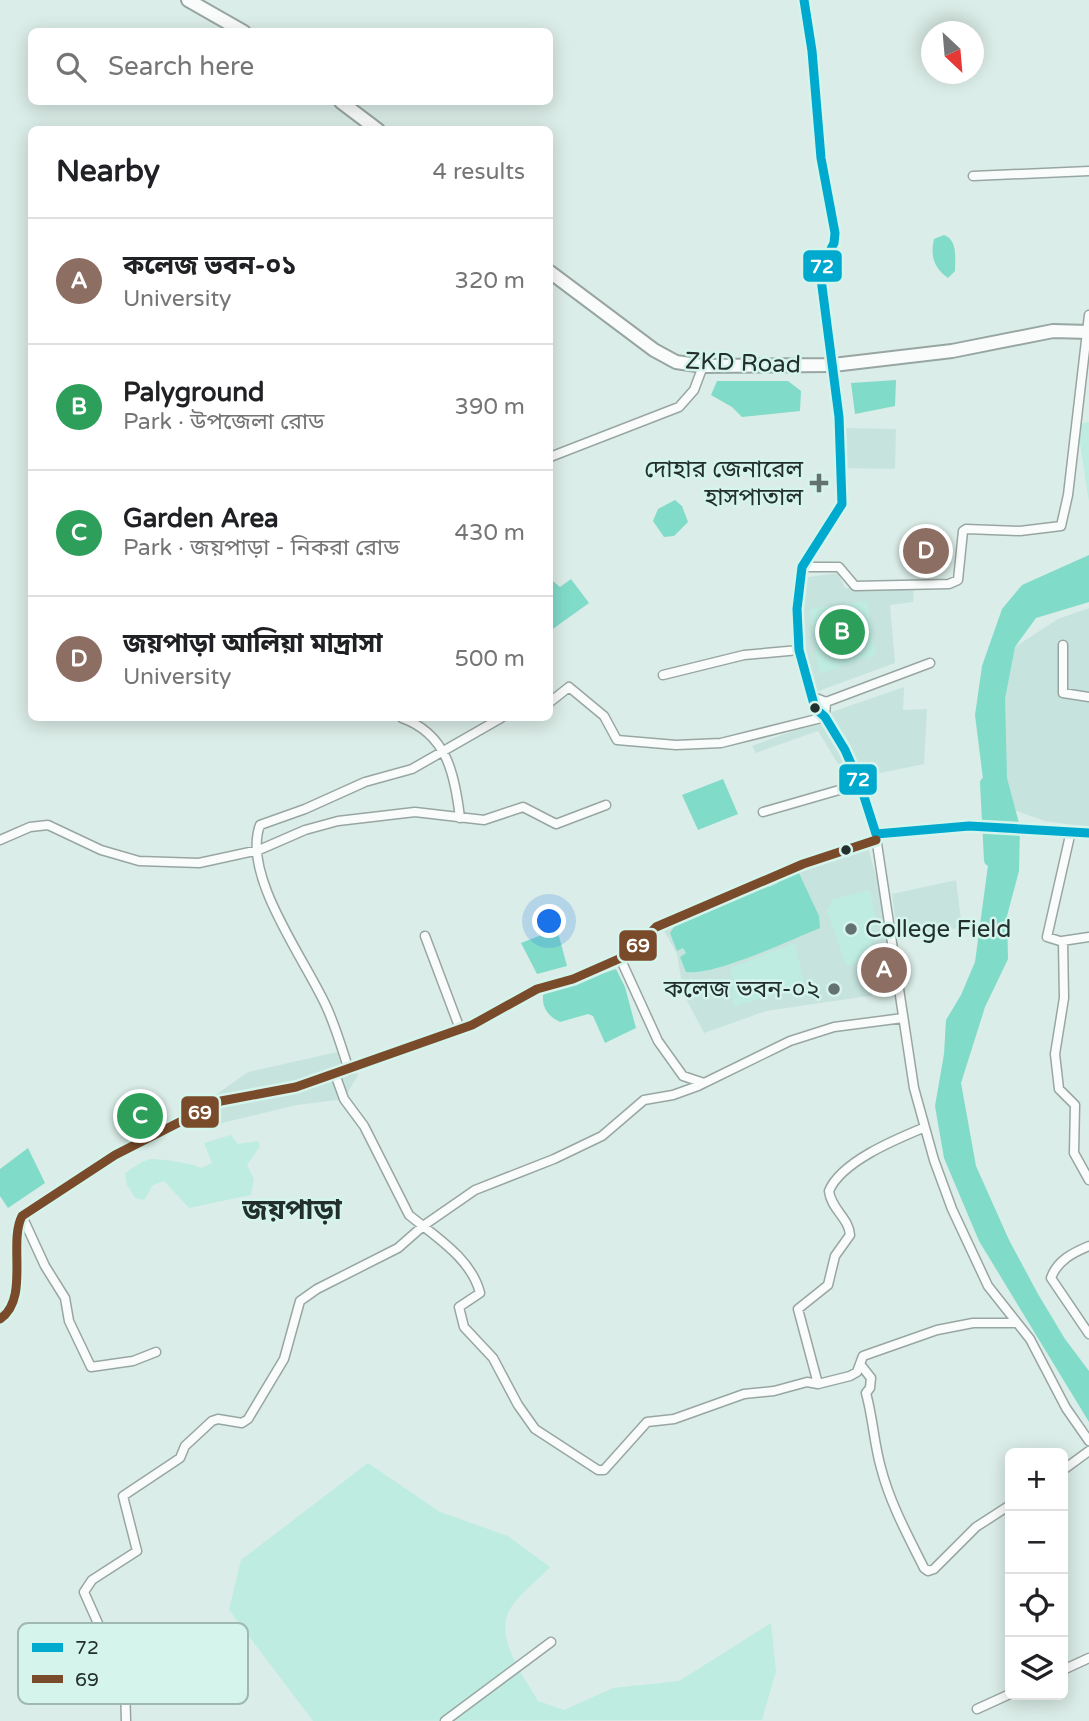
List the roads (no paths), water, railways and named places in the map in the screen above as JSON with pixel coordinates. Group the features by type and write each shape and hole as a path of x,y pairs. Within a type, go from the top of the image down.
{"main road":[{"path":"188,0 237,28"},
{"path":"345,105 373,126"},
{"name":"ZKD Road","path":"553,274 654,350 676,362 703,366 833,365 952,351 1053,331 1087,332"}],"street":[{"path":"804,0 811,41 821,158 835,233 834,243 820,271 833,365 842,504 802,567 796,609 799,650 818,711 825,717 860,784 876,837 903,1018 923,1128 952,1209 988,1286 1043,1360 1066,1408 1089,1441"},
{"path":"973,176 1089,172"},
{"path":"802,567 839,567 855,586 955,583 962,531 966,528 1036,531 1055,528 1065,519 1089,315"},
{"path":"553,456 679,407 694,390 703,366"},
{"path":"1063,645 1063,693 1089,697"},
{"path":"663,676 744,655 799,650"},
{"path":"813,697 826,702 930,663"},
{"path":"553,699 563,689 575,689 604,716 621,741 676,745 721,743 825,717"},
{"path":"825,717 826,702"},
{"path":"408,721 431,733 444,752 460,818"},
{"path":"349,1070 327,1009 272,910 259,850 257,833 260,825 305,809 365,782 412,769 496,721"},
{"path":"763,812 860,784"},
{"path":"0,840 30,827 48,825 101,850 139,861 199,863 259,850 316,826 394,812 484,820 523,807 550,822 562,823 606,805"},
{"path":"0,1319 10,1312 17,1275 16,1226 22,1216 61,1188 188,1116 221,1101 287,1090 460,1030 491,1017 537,989 573,979 636,951 648,932 656,927 803,864 876,837 969,826 1030,827 1089,833"},
{"path":"1071,831 1047,934 1048,938 1062,941 1089,937"},
{"path":"425,936 460,1030"},
{"path":"1062,941 1064,998 1055,1054 1058,1085 1062,1095 1075,1105 1074,1153 1089,1180"},
{"path":"620,958 658,1041 683,1076 704,1083"},
{"path":"98,1623 84,1592 92,1580 137,1551 123,1496 180,1458 185,1446 212,1421 218,1419 242,1423 248,1419 284,1359 300,1301 317,1289 398,1248 423,1226 475,1189 554,1159 602,1136 644,1100 673,1096 790,1041 834,1027 903,1018"},
{"path":"335,1074 344,1099 364,1126 409,1215 461,1259 478,1285 480,1293 459,1307 464,1327 493,1358 518,1405 535,1429 598,1470 604,1470 647,1422 674,1419 744,1394 774,1391 807,1382 818,1384 850,1376 863,1356 882,1347 937,1330 973,1322 1016,1323"},
{"path":"818,1384 798,1309 831,1281 835,1256 850,1236 847,1223 830,1200 829,1191 840,1174 890,1142 923,1128"},
{"path":"22,1216 45,1266 65,1298 69,1321 91,1367 133,1361 156,1352"},
{"path":"1089,1247 1074,1252 1055,1267 1051,1278 1089,1334"},
{"path":"860,1364 871,1378 870,1388 866,1393 880,1466 892,1503 924,1568 934,1569 976,1527 1005,1508"},
{"path":"1068,1466 1089,1451"},
{"path":"444,1721 551,1642"},
{"path":"1068,1668 1089,1658"},
{"path":"977,1709 1005,1696"}],"waterway":[{"path":"986,783 990,860"}],"place":[{"name":"দোহার জেনারেল হাসপাতাল","path":"819,483"},
{"name":"জয়পাড়া আলিয়া মাদ্রাসা","path":"926,551"},
{"name":"Palyground","path":"842,632"},
{"name":"College Field","path":"851,929"},
{"name":"কলেজ ভবন-০১","path":"884,970"},
{"name":"কলেজ ভবন-০২","path":"834,989"},
{"name":"Garden Area","path":"140,1116"}],"district":[{"name":"জয়পাড়া","path":"292,1210"}]}
